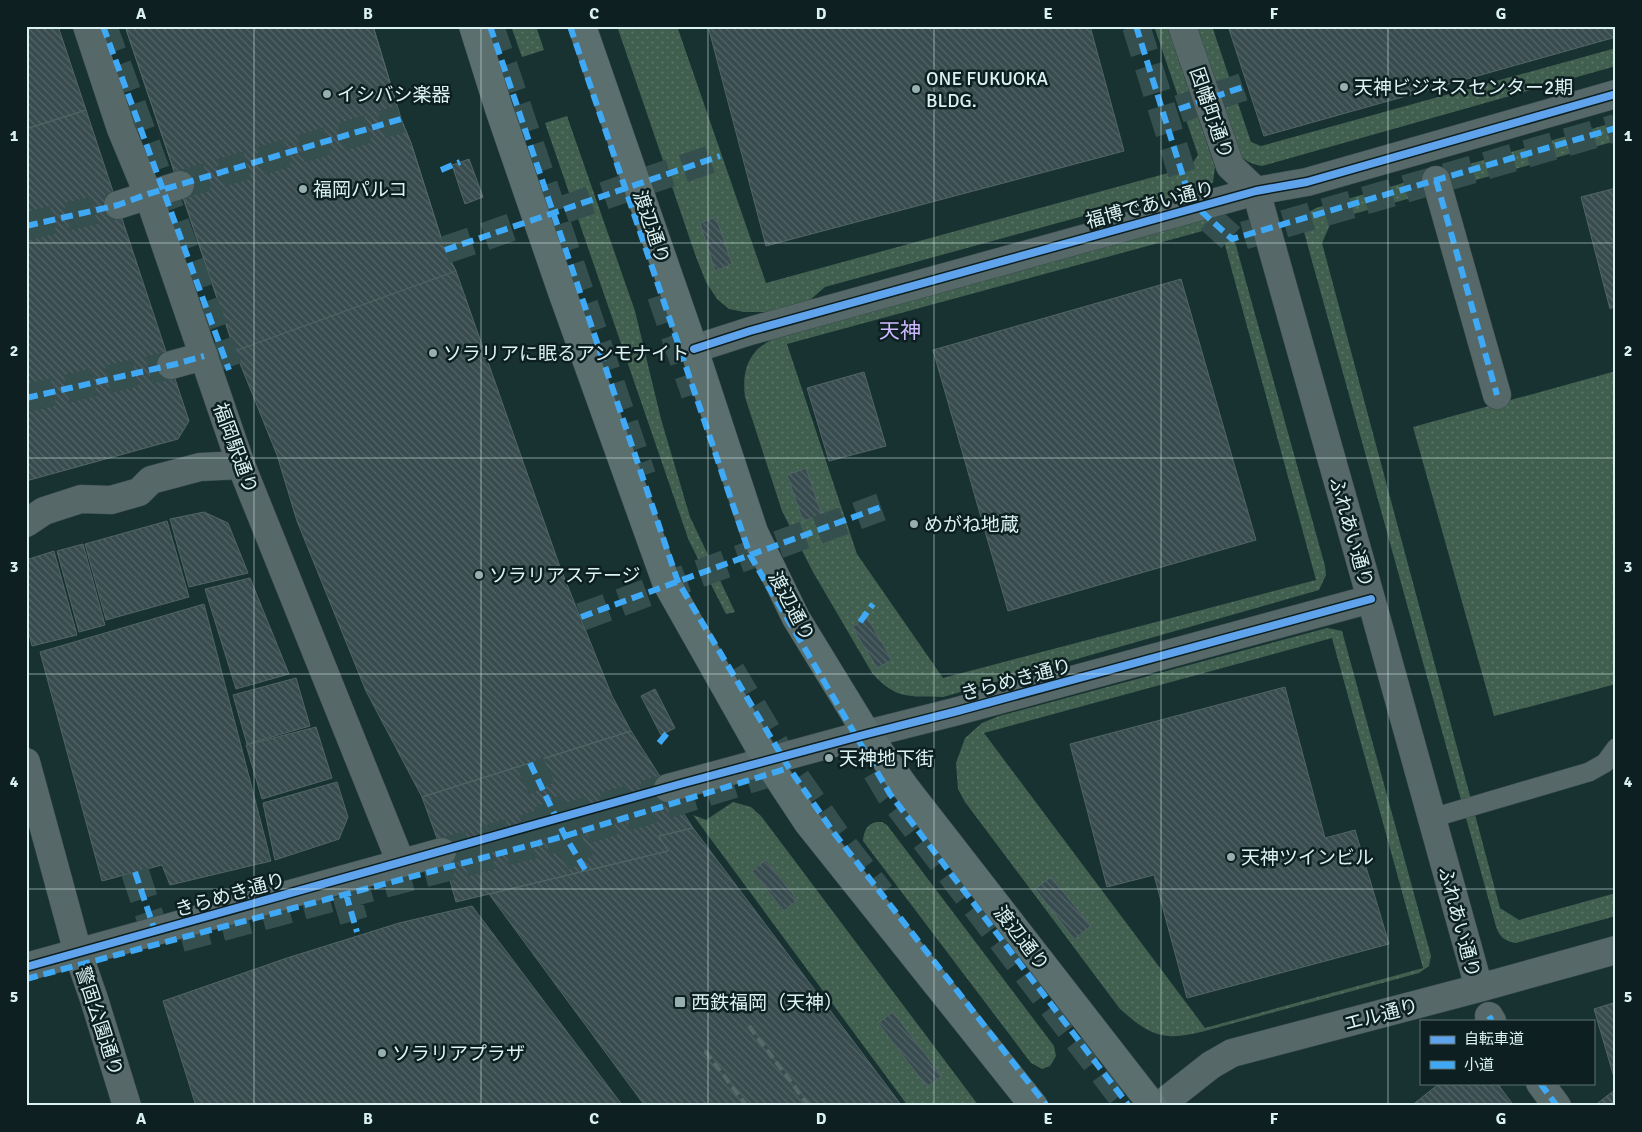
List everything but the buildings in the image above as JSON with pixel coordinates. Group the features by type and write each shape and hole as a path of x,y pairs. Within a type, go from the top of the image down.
{"main road":[{"path":"473,26 496,100 565,300 666,582 767,762 808,823 1034,1106"},
{"name":"渡辺通り","path":"582,26 694,349 754,532 796,618 868,734 905,787 1153,1106"}],"street":[{"name":"福岡駅通り","path":"87,26 121,129 148,194 241,465 401,863"},
{"name":"因幡町通り","path":"1182,26 1230,166 1256,191"},
{"name":"福博であい通り","path":"694,349 750,331 1256,191 1308,182 1616,94"},
{"path":"1436,180 1498,396"},
{"path":"118,205 180,185"},
{"name":"ふれあい通り","path":"1256,191 1478,988"},
{"path":"171,365 204,356"},
{"path":"26,523 44,511 81,499 111,500 138,492 151,480 200,467 241,465"},
{"name":"きらめき通り","path":"668,788 964,710 1371,599"},
{"name":"警固公園通り","path":"26,762 78,953 94,998 127,1106"},
{"name":"きらめき通り","path":"26,967 442,852"},
{"name":"エル通り","path":"1159,1106 1211,1065 1232,1053 1616,950"},
{"path":"1541,1084 1557,1106"}],"lane":[{"path":"1432,818 1588,772 1605,763 1616,748"}],"green space":[{"path":"511,26 536,26 544,50 522,57"},
{"path":"617,26 677,26 766,283 1190,167 1198,155 1154,26 1167,26 1215,167 1213,182 1205,190 1168,201 1145,199 825,287 810,300 768,312 744,312 729,309 717,299 706,282","holes":["716,217 732,264 716,271 700,223"]},
{"path":"1191,26 1212,26 1251,142 1261,146 1616,48 1616,66 1262,166 1248,162 1237,153"},
{"path":"567,116 635,311 661,419 690,517 735,612 726,614 689,541 545,123"},
{"path":"1616,122 1616,141 1332,220 1322,243 1500,908 1519,920 1616,893 1616,916 1516,943 1510,942 1501,936 1495,924 1304,232 1304,224 1307,213 1316,208"},
{"path":"1216,216 1225,217 1230,224 1326,575 1319,590 943,697 912,696 896,692 888,688 872,673 813,572 782,511 745,397 744,385 745,373 752,356 760,347 776,337","holes":["1210,229 1222,234 1316,580 943,678 857,554 787,344","806,469 822,515 803,521 787,476","867,618 892,660 877,668 852,627"]},
{"path":"1616,371 1616,684 1494,716 1413,427"},
{"path":"1327,628 1342,631 1431,956 1429,966 1419,973 1201,1032 1169,1036 1155,1033 1142,1027 1120,1009 965,802 958,789 956,763 965,738 982,723 999,716","holes":["1332,638 1423,968 1205,1028 984,733","1051,877 1090,926 1075,939 1036,889"]},
{"path":"733,802 751,807 761,816 979,1106 908,1106 693,815 706,820","holes":["766,860 797,900 784,911 752,871","878,1023 941,1076 927,1087"]},
{"path":"876,822 882,822 887,825 1054,1046 1056,1056 1050,1066 1042,1069 1031,1063 863,841 866,829"}],"tunnel":[{"path":"103,26 229,370"},
{"path":"490,26 642,476"},
{"path":"1136,26 1191,202 1232,239 1616,128"},
{"path":"1179,109 1243,87"},
{"path":"180,185 401,119"},
{"path":"445,250 720,156"},
{"path":"26,226 118,205"},
{"path":"661,295 695,394"},
{"path":"26,398 171,365"},
{"path":"581,617 881,507"},
{"path":"731,671 789,768 834,833 881,894"},
{"path":"855,735 890,794 1129,1106"},
{"path":"530,763 565,836 586,871"},
{"path":"181,938 565,836 770,773"},
{"path":"442,852 668,788"},
{"path":"135,872 159,944"},
{"path":"346,894 357,932"}],"railway":[{"path":"749,1026 809,1106"},
{"path":"705,1051 747,1106"}],"marked path":[{"path":"103,26 229,370"},
{"path":"490,26 678,582 789,768 834,833 1047,1106"},
{"path":"570,26 750,555 890,794 1129,1106"},
{"path":"1136,26 1191,202 1232,239 1616,128"},
{"path":"1179,109 1243,87"},
{"path":"26,226 118,205 148,194 401,119"},
{"path":"445,250 720,156"},
{"path":"441,170 460,162"},
{"path":"1436,180 1497,395"},
{"path":"26,398 204,356"},
{"path":"581,617 881,507"},
{"path":"860,622 873,604"},
{"path":"659,743 669,731"},
{"path":"530,763 565,836 586,871"},
{"path":"26,979 565,836 789,768"},
{"path":"135,872 156,934"},
{"path":"346,894 357,932"},
{"path":"1489,1016 1491,1020"},
{"path":"1541,1084 1557,1106"}],"cycle path":[{"path":"694,349 750,331 1256,191 1307,182 1616,94"},
{"path":"26,967 684,783 1371,599"}],"place":[{"name":"天神ビジネスセンター2期","path":"1344,87"},
{"name":"ONE FUKUOKA BLDG.","path":"916,89"},
{"name":"イシバシ楽器","path":"327,94"},
{"name":"福岡パルコ","path":"303,189"},
{"name":"ソラリアに眠るアンモナイト","path":"433,353"},
{"name":"めがね地蔵","path":"914,524"},
{"name":"ソラリアステージ","path":"479,575"},
{"name":"天神地下街","path":"829,758"},
{"name":"天神ツインビル","path":"1231,857"},
{"name":"西鉄福岡（天神）","path":"680,1002"},
{"name":"ソラリアプラザ","path":"382,1053"}],"district":[{"name":"天神","path":"900,331"}]}
